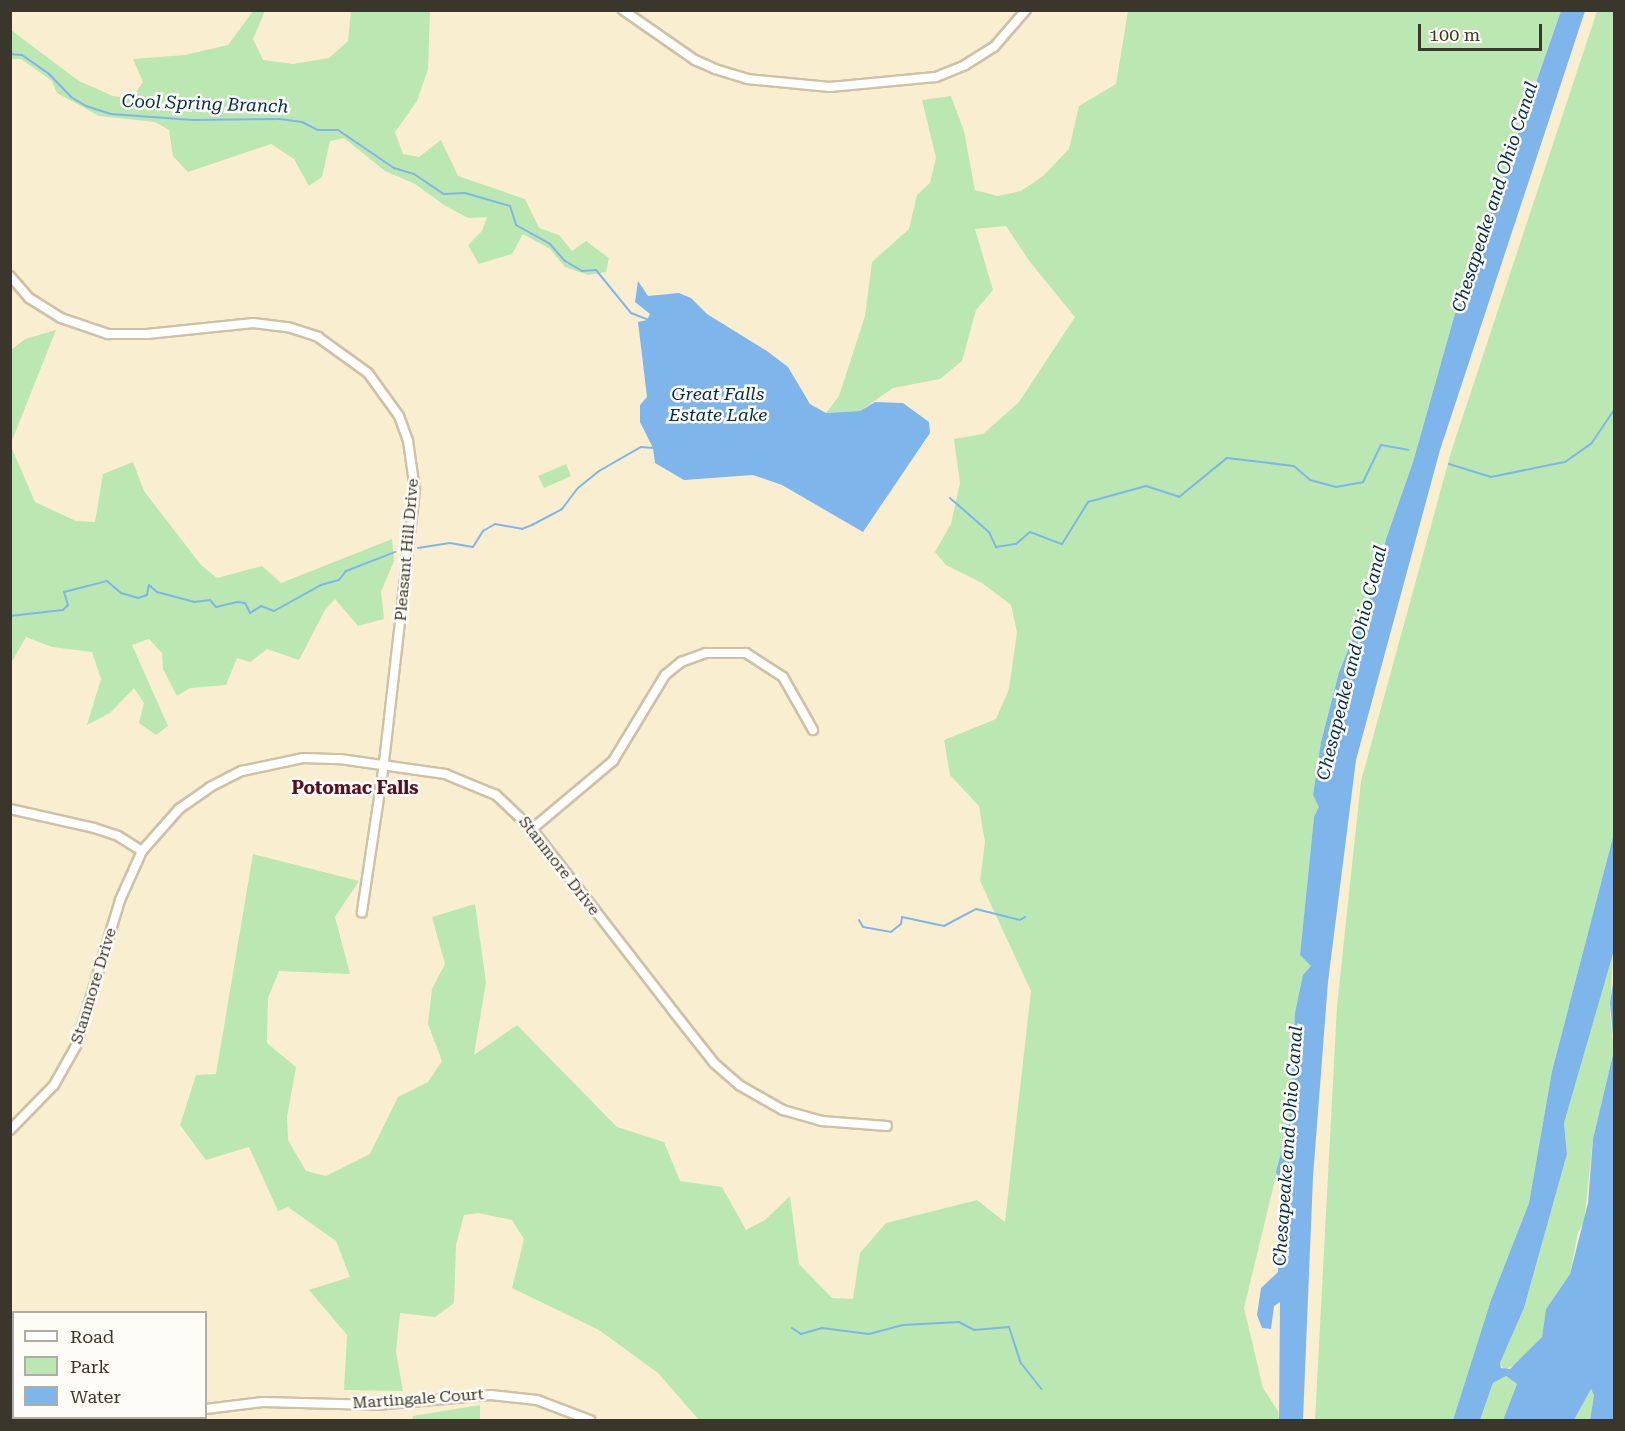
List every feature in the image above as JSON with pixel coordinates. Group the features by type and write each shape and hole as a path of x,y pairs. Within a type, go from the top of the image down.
{"street":[{"path":"623,10 695,60 715,69 747,79 830,87 936,77 965,65 994,47 1026,10"},
{"name":"Pleasant Hill Drive","path":"10,276 29,298 61,318 108,334 147,334 227,324 288,327 318,337 349,356 386,394 408,441 416,490 384,764 362,912"},
{"path":"532,829 613,761 665,675 681,662 706,652 746,653 783,677 813,730"},
{"name":"Stanmore Drive","path":"10,1130 54,1085 76,1046 120,900 142,851 179,809 210,787 242,771 303,758 384,764 445,774 476,783 509,805 532,829 693,1037 739,1085 783,1110 826,1122 887,1126"},
{"path":"10,809 94,828 118,836 142,851"},
{"name":"Martingale Court","path":"207,1409 263,1402 376,1405 498,1395 537,1400 590,1420"}],"green space":[{"path":"253,11 265,11 253,39 263,60 293,64 329,58 348,41 351,11 430,11 428,69 417,101 395,132 403,154 419,157 441,140 458,176 525,199 539,228 559,235 572,251 586,241 609,258 606,272 588,275 565,267 550,249 523,234 512,254 479,264 468,245 482,231 487,217 468,218 444,205 415,184 385,171 344,138 330,141 322,177 309,186 294,159 271,144 188,172 173,156 169,130 155,122 99,116 57,93 52,81 21,59 11,59 11,30 79,81 113,96 131,99 143,82 133,59 185,55 228,45"},
{"path":"1128,11 1561,11 1454,317 1413,462 1386,539 1377,580 1339,672 1321,742 1313,795 1320,807 1314,817 1300,955 1311,966 1295,1013 1289,1122 1244,1308 1263,1388 1278,1411 1279,1420 699,1420 658,1373 599,1330 512,1288 524,1239 512,1220 478,1213 464,1215 456,1245 454,1303 435,1317 400,1313 396,1352 403,1391 344,1390 347,1335 309,1290 350,1277 336,1241 288,1207 278,1211 249,1147 206,1160 180,1125 196,1075 216,1074 253,854 359,881 335,917 350,974 279,971 268,998 267,1043 296,1067 287,1117 288,1140 306,1171 326,1176 370,1154 398,1097 428,1082 442,1061 428,1024 432,989 445,964 432,917 475,904 486,982 474,1055 517,1025 617,1127 664,1142 680,1181 722,1187 746,1230 765,1220 790,1196 799,1264 832,1298 853,1299 860,1253 886,1223 977,1200 1005,1222 1031,991 980,881 985,842 979,806 950,775 944,740 996,719 1009,689 1017,632 1011,605 982,583 946,565 935,552 951,524 960,483 954,439 983,434 1019,402 1075,317 1030,262 1006,226 975,229 993,290 976,310 962,361 940,379 893,388 860,411 826,413 839,396 865,316 872,262 909,229 917,195 930,183 936,158 922,100 951,96 964,131 975,190 998,196 1021,191 1043,176 1069,149 1079,106 1116,84"},
{"path":"1597,11 1614,11 1614,833 1552,1071 1529,1203 1491,1300 1453,1420 1315,1420 1337,1006 1361,781 1452,449"},
{"path":"56,330 11,443 11,350 25,339"},
{"path":"10,444 35,502 76,521 95,522 103,474 133,462 144,491 201,565 217,578 262,566 281,583 392,539 394,561 381,592 384,619 358,626 335,599 325,610 299,660 267,649 250,662 237,658 226,685 190,688 177,696 163,669 162,653 149,639 132,645 168,726 156,735 139,723 144,703 134,688 110,713 87,725 101,679 92,652 52,647 26,637 11,663"},
{"path":"566,464 571,476 544,488 538,476"},
{"path":"1613,950 1610,1015 1614,1050 1593,1139 1584,1223 1578,1232 1570,1274 1546,1309 1542,1337 1517,1364 1504,1370 1500,1363 1524,1308 1567,1154 1564,1123"},
{"path":"1506,1376 1517,1384 1503,1420 1480,1420 1493,1383"},
{"path":"1591,1389 1594,1395 1590,1420 1574,1420"},
{"path":"480,1405 480,1420 413,1420 413,1416"}],"water":[{"name":"Chesapeake and Ohio Canal","path":"1561,11 1585,11 1440,450 1356,760 1328,982 1313,1177 1303,1420 1279,1420 1280,1302 1274,1306 1271,1329 1262,1328 1257,1315 1261,1288 1278,1272 1277,1230 1285,1195 1276,1172 1289,1122 1295,1013 1303,975 1311,966 1300,955 1314,817 1319,807 1313,795 1321,742 1339,672 1377,580 1386,539 1413,462 1454,317"},
{"name":"Great Falls Estate Lake","path":"638,281 648,296 679,293 691,298 707,314 767,351 788,367 810,404 826,413 860,411 875,402 903,403 929,422 930,433 863,532 782,485 753,475 684,480 655,463 653,448 640,422 640,405 647,397 638,322 647,320 650,314 635,302"},
{"path":"1614,833 1614,950 1564,1123 1567,1154 1524,1308 1500,1363 1501,1368 1510,1369 1542,1337 1546,1309 1570,1274 1588,1203 1593,1139 1614,1050 1614,1420 1590,1420 1594,1395 1591,1389 1574,1420 1503,1420 1517,1384 1506,1376 1493,1383 1480,1420 1453,1420 1491,1300 1529,1203 1552,1071"},
{"path":"1614,976 1614,1047 1610,1003"}],"waterway":[{"name":"Cool Spring Branch","path":"10,54 22,55 49,74 71,97 86,106 111,114 193,120 280,119 302,122 318,130 338,130 394,168 414,174 444,194 465,193 510,206 516,225 550,244 565,261 582,271 596,270 631,313 649,320"},
{"name":"Cool Spring Branch","path":"1449,464 1491,477 1565,462 1591,444 1614,410"},
{"name":"Cool Spring Branch","path":"950,498 989,532 996,547 1016,544 1030,532 1062,544 1088,502 1146,486 1179,497 1227,458 1294,466 1310,480 1336,487 1363,482 1381,445 1409,450"},
{"path":"418,548 450,543 473,547 483,531 495,524 522,529 532,525 562,509 578,488 599,471 641,447 654,448"},
{"path":"10,616 63,610 68,605 64,592 107,581 121,593 138,598 147,595 149,585 157,592 194,602 210,600 216,607 238,602 245,603 250,613 261,606 274,611 321,585 339,580 346,571 395,552"},
{"path":"859,920 863,927 891,932 901,924 902,917 944,926 976,909 1020,920 1025,917"},
{"path":"792,1328 801,1334 822,1328 869,1334 903,1325 959,1322 974,1330 1009,1327 1021,1363 1041,1389"}],"district":[{"name":"Potomac Falls","path":"355,788"}]}
